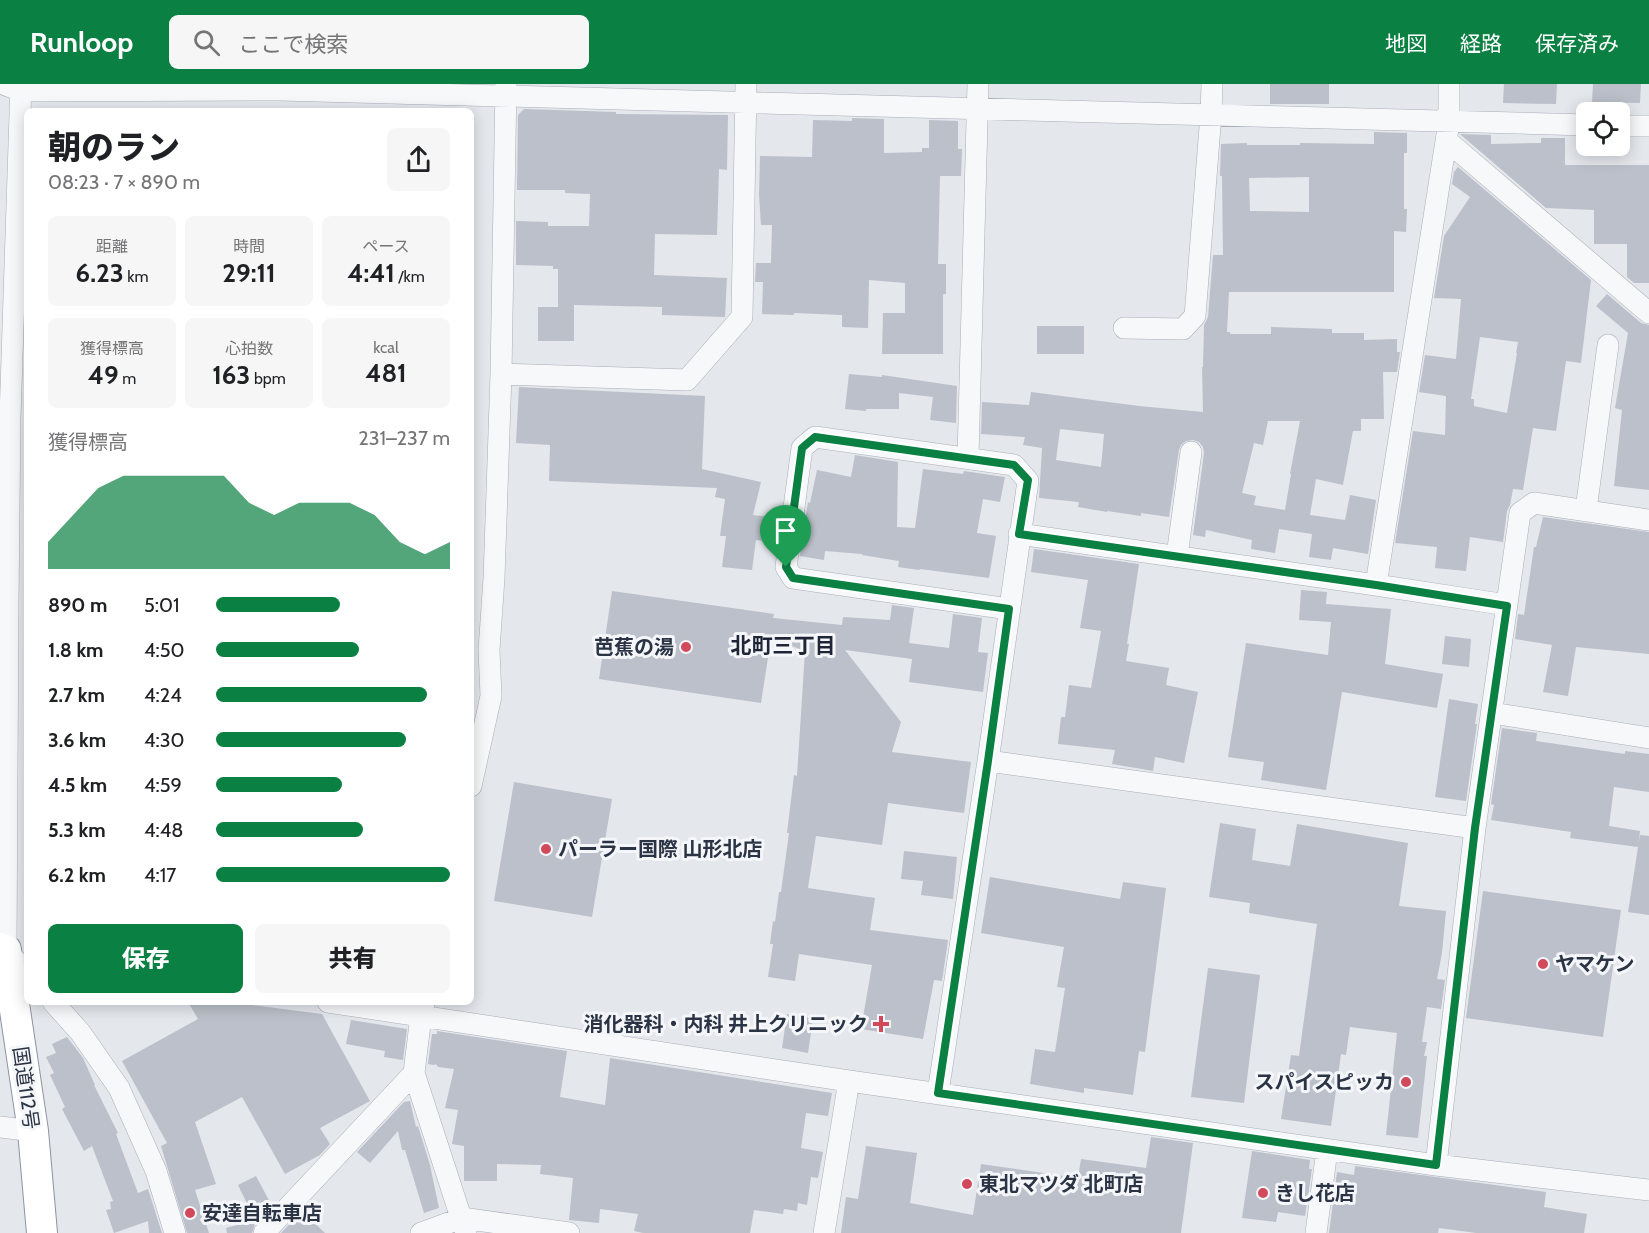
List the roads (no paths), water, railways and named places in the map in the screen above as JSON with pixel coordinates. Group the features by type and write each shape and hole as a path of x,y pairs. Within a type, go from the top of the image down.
{"highway":[{"name":"国道112号","path":"11,951 33,1131 42,1233"}],"street":[{"path":"968,458 978,84"},
{"path":"1124,328 1183,329 1195,316 1212,84"},
{"path":"1376,585 1447,131 1449,84"},
{"path":"24,970 11,951 4,604 18,536 5,416 15,86 280,95 506,90 746,93 978,109 1211,114 1447,131 1576,125"},
{"path":"474,772 491,696 480,648 494,578 501,374 506,90"},
{"path":"501,374 687,380 742,317 746,93"},
{"path":"1630,126 1649,126"},
{"path":"1447,131 1649,313"},
{"path":"1586,510 1608,345"},
{"path":"938,1093 1028,480 1014,465 968,458 815,437 802,448 786,567 793,578 1009,609"},
{"path":"1177,556 1191,452"},
{"path":"1436,1165 1475,828 1520,513 1534,503 1649,520"},
{"path":"1019,534 1507,606"},
{"path":"1492,713 1649,738"},
{"path":"988,761 1475,828"},
{"path":"56,1005 80,1032 119,1088 156,1171 175,1233"},
{"path":"368,1005 422,1009 849,1081 1436,1165 1649,1190"},
{"path":"422,1009 414,1073 464,1226"},
{"path":"264,1233 414,1073"},
{"path":"824,1233 849,1081"},
{"path":"0,1127 33,1131"},
{"path":"1316,1233 1327,1150"},
{"path":"421,1233 464,1226 569,1233"}],"place":[{"name":"芭蕉の湯","path":"686,647"},
{"name":"パーラー国際 山形北店","path":"546,849"},
{"name":"ヤマケン","path":"1543,964"},
{"name":"消化器科・内科 井上クリニック","path":"881,1024"},
{"name":"スパイスピッカ","path":"1406,1082"},
{"name":"東北マツダ 北町店","path":"967,1184"},
{"name":"きし花店","path":"1263,1193"},
{"name":"安達自転車店","path":"190,1213"}],"district":[{"name":"北町三丁目","path":"783,645"}]}
